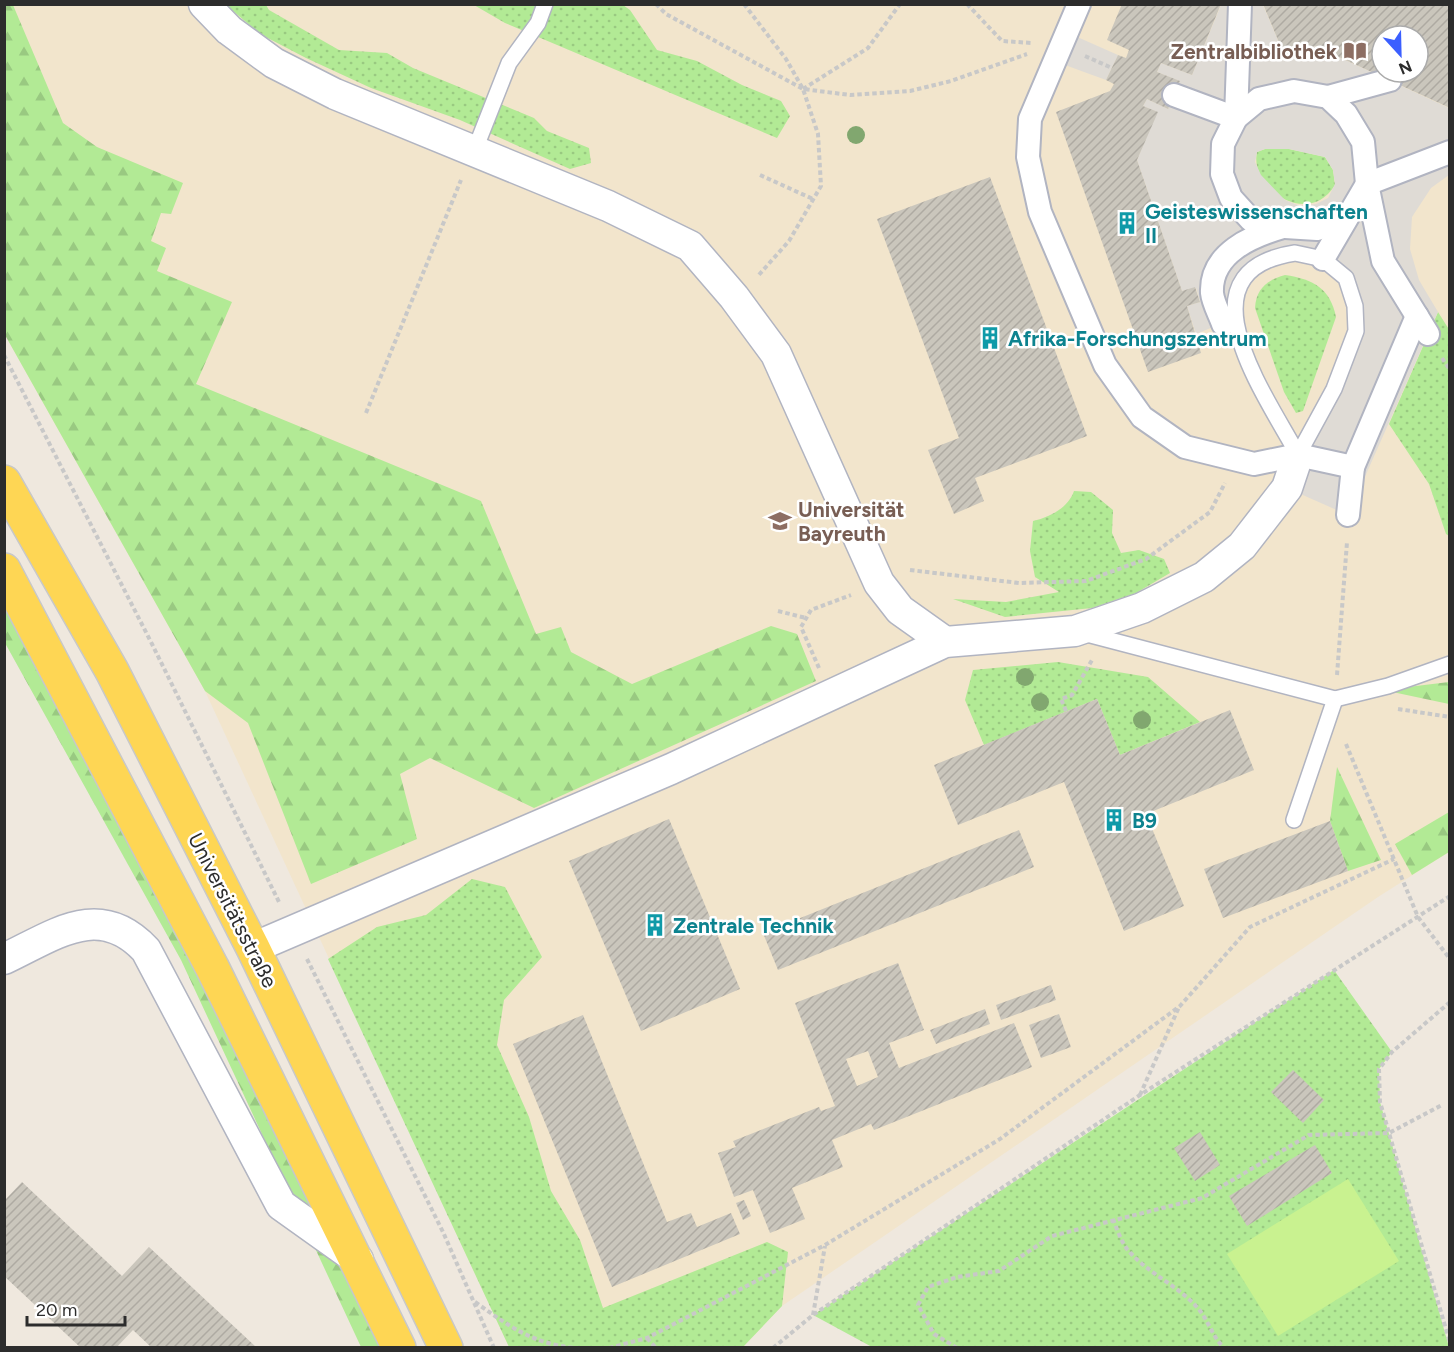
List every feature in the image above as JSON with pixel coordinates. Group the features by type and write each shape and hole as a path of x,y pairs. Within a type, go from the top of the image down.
{"main road":[{"name":"Universitätsstraße","path":"4,482 112,671 253,948 446,1347"},
{"path":"4,570 212,967 399,1347"}],"street":[{"path":"204,4 229,30 274,63 335,94 608,206 690,246 734,297 776,354 879,584 900,610 945,642"},
{"path":"1078,4 1030,119 1029,158 1040,212 1105,365 1142,417 1185,447 1254,464 1298,455 1353,467"},
{"path":"1236,118 1240,4"},
{"path":"1346,220 1317,229 1285,227 1251,220 1231,198 1222,174 1223,144 1236,118 1259,99 1294,91 1328,97 1375,84"},
{"path":"1174,95 1236,118"},
{"path":"1328,97 1346,114 1363,142 1367,184 1383,261 1422,325 1353,467 1348,515"},
{"path":"1323,259 1367,184 1449,152"},
{"path":"1223,324 1205,294 1218,268 1234,248 1257,234 1285,227"},
{"path":"253,948 671,769 945,642 1088,634 1204,577 1242,546 1287,488 1298,455"},
{"path":"4,959 76,926 93,923 117,927 132,935 147,950 281,1205 358,1260"}],"lane":[{"path":"474,152 509,63 538,23 545,4"},
{"path":"1295,254 1323,259 1346,278 1354,306 1356,331 1334,389 1298,455 1245,358 1235,324 1234,299 1249,274 1270,257 1295,254"},
{"path":"1088,634 1335,699 1388,686 1449,664"},
{"path":"1294,820 1335,699"}],"path":[{"path":"656,4 666,14 803,89 850,95 910,91 951,81 1003,60"},
{"path":"734,297 755,279 789,241 821,186 818,135 803,89 786,59 744,4"},
{"path":"803,89 868,48 900,4"},
{"path":"967,4 1002,41 1060,45"},
{"path":"366,413 474,152"},
{"path":"760,175 813,199"},
{"path":"4,355 153,644 292,930 443,1232 494,1347"},
{"path":"831,696 801,627 811,610 911,570 1019,583 1086,581 1146,559 1210,512 1236,461"},
{"path":"1338,656 1348,515"},
{"path":"778,611 806,618"},
{"path":"1066,711 1061,699 1072,695 1077,687 1088,634"},
{"path":"1343,738 1418,917 1449,959"},
{"path":"609,1347 647,1338 825,1245 1000,1139 1180,1006 1250,927 1394,859"},
{"path":"773,1347 813,1315 1140,1095 1449,896"},
{"path":"1449,1002 1392,1052 1379,1069 1380,1102 1449,1343"},
{"path":"1140,1095 1180,1006"},
{"path":"957,1347 934,1334 918,1305 928,1287 957,1277 999,1271 1052,1236 1085,1230 1113,1220 1202,1198 1309,1135 1389,1133 1442,1105"},
{"path":"1113,1220 1126,1248 1157,1276 1190,1299 1206,1317 1218,1342 1224,1347"},
{"path":"813,1315 825,1245"},
{"path":"474,1302 519,1334 564,1347 577,1347"},
{"path":"647,1338 656,1347"}],"shaded area":[{"name":"Universität Bayreuth","path":"4,5 1449,5 1449,852 1378,897 782,1306 743,1347 509,1347 205,691 5,335"},
{"path":"1221,5 1263,5 1285,57 1315,46 1370,71 1370,84 1397,84 1449,108 1449,175 1431,188 1412,217 1410,249 1419,280 1438,312 1348,515 1287,488 1356,331 1346,278 1323,259 1270,257 1218,325 1196,334 1187,306 1200,302 1196,288 1182,291 1137,160 1157,112 1143,106 1147,99 1168,109 1179,81 1157,72 1161,63 1192,75","holes":["1265,149 1289,149 1325,157 1333,170 1335,184 1328,198 1316,204 1300,206 1285,200 1261,175 1255,162 1257,152"]},
{"path":"1066,32 1118,55 1106,80 1054,61"}],"green space":[{"path":"4,5 13,5 63,123 97,147 183,183 171,214 161,213 151,241 166,248 157,271 232,302 196,384 481,501 536,634 561,627 571,652 632,684 771,626 797,634 816,681 534,808 430,758 400,774 417,839 311,884 248,723 205,691 5,335"},
{"path":"226,5 266,5 269,10 339,50 387,53 413,68 534,118 547,131 589,148 591,163 570,169 460,120 371,88 260,34"},
{"path":"474,5 623,5 630,10 657,50 697,61 742,85 781,101 790,116 777,138 505,23"},
{"path":"1265,149 1289,149 1325,157 1333,170 1335,185 1324,198 1310,203 1296,203 1283,198 1271,190 1262,179 1257,166 1257,152"},
{"path":"1285,275 1304,279 1319,287 1329,299 1336,317 1303,411 1296,413 1284,392 1255,308 1260,291 1264,286"},
{"path":"1438,312 1450,331 1449,536 1446,534 1429,484 1389,424"},
{"path":"1074,491 1091,492 1113,510 1112,533 1121,553 1139,550 1164,559 1170,573 1136,593 1092,608 1005,617 953,599 1006,602 1059,592 1035,577 1030,551 1033,521 1058,511"},
{"path":"4,593 60,688 384,1347 361,1347 181,960 5,643"},
{"path":"1058,662 1148,677 1200,722 1120,755 1097,699 984,745 965,700 973,670"},
{"path":"1449,682 1449,704 1383,690"},
{"path":"1337,767 1381,860 1348,871 1330,821"},
{"path":"1449,812 1449,852 1412,875 1395,844"},
{"path":"472,879 505,887 542,957 504,1000 497,1045 529,1117 551,1191 580,1240 603,1308 767,1242 788,1252 782,1306 743,1347 509,1347 328,959 377,927 426,915"},
{"path":"1334,970 1392,1052 1379,1069 1380,1102 1449,1347 872,1347 813,1315"},
{"path":"1348,1179 1399,1261 1278,1336 1227,1254"}],"building":[{"name":"Geisteswissenschaften II","path":"1122,4 1221,4 1192,75 1161,63 1157,72 1180,81 1168,109 1147,99 1143,106 1158,112 1137,160 1182,291 1195,287 1200,302 1187,306 1201,353 1148,372 1056,112 1110,91 1114,84 1106,80 1118,55 1126,58 1129,50 1107,40"},
{"name":"Zentralbibliothek","path":"1263,4 1450,4 1450,108 1398,84 1430,84 1430,24 1370,24 1370,71 1315,46 1285,57"},
{"name":"Afrika-Forschungszentrum","path":"990,177 1087,436 975,478 984,501 954,514 928,450 959,438 877,219"},
{"name":"B9","path":"1097,699 1120,755 1230,710 1254,770 1146,814 1184,906 1124,931 1064,782 958,825 934,765"},
{"name":"Zentrale Technik","path":"669,819 740,989 641,1031 569,861"},
{"path":"1330,821 1348,871 1223,918 1204,869"},
{"path":"1019,830 1034,867 778,970 763,933"},
{"path":"898,963 924,1030 889,1043 899,1068 1014,1023 1032,1067 874,1130 871,1124 832,1140 843,1167 792,1188 805,1219 770,1233 753,1190 734,1197 718,1153 736,1147 733,1141 819,1107 821,1111 835,1106 795,1003","holes":["868,1051 878,1077 857,1086 846,1059"]},
{"path":"1051,985 1056,1000 1001,1020 996,1005"},
{"path":"985,1009 990,1024 936,1044 930,1030"},
{"path":"1059,1014 1071,1047 1041,1058 1029,1025"},
{"path":"583,1015 667,1222 691,1213 697,1227 731,1213 740,1234 612,1287 513,1044"},
{"path":"1293,1070 1324,1100 1303,1123 1271,1092"},
{"path":"1200,1132 1220,1165 1195,1181 1174,1148"},
{"path":"1315,1145 1332,1173 1247,1226 1229,1196"},
{"path":"22,1182 122,1276 149,1247 257,1348 152,1348 133,1330 116,1348 81,1348 4,1276 4,1201"},
{"path":"744,1200 751,1216 743,1220 736,1203"}],"place":[{"name":"Zentralbibliothek","path":"1355,51"},
{"name":"Geisteswissenschaften II","path":"1127,223"},
{"name":"Afrika-Forschungszentrum","path":"990,338"},
{"name":"Universität Bayreuth","path":"780,521"},
{"name":"B9","path":"1114,820"},
{"name":"Zentrale Technik","path":"655,925"}]}
